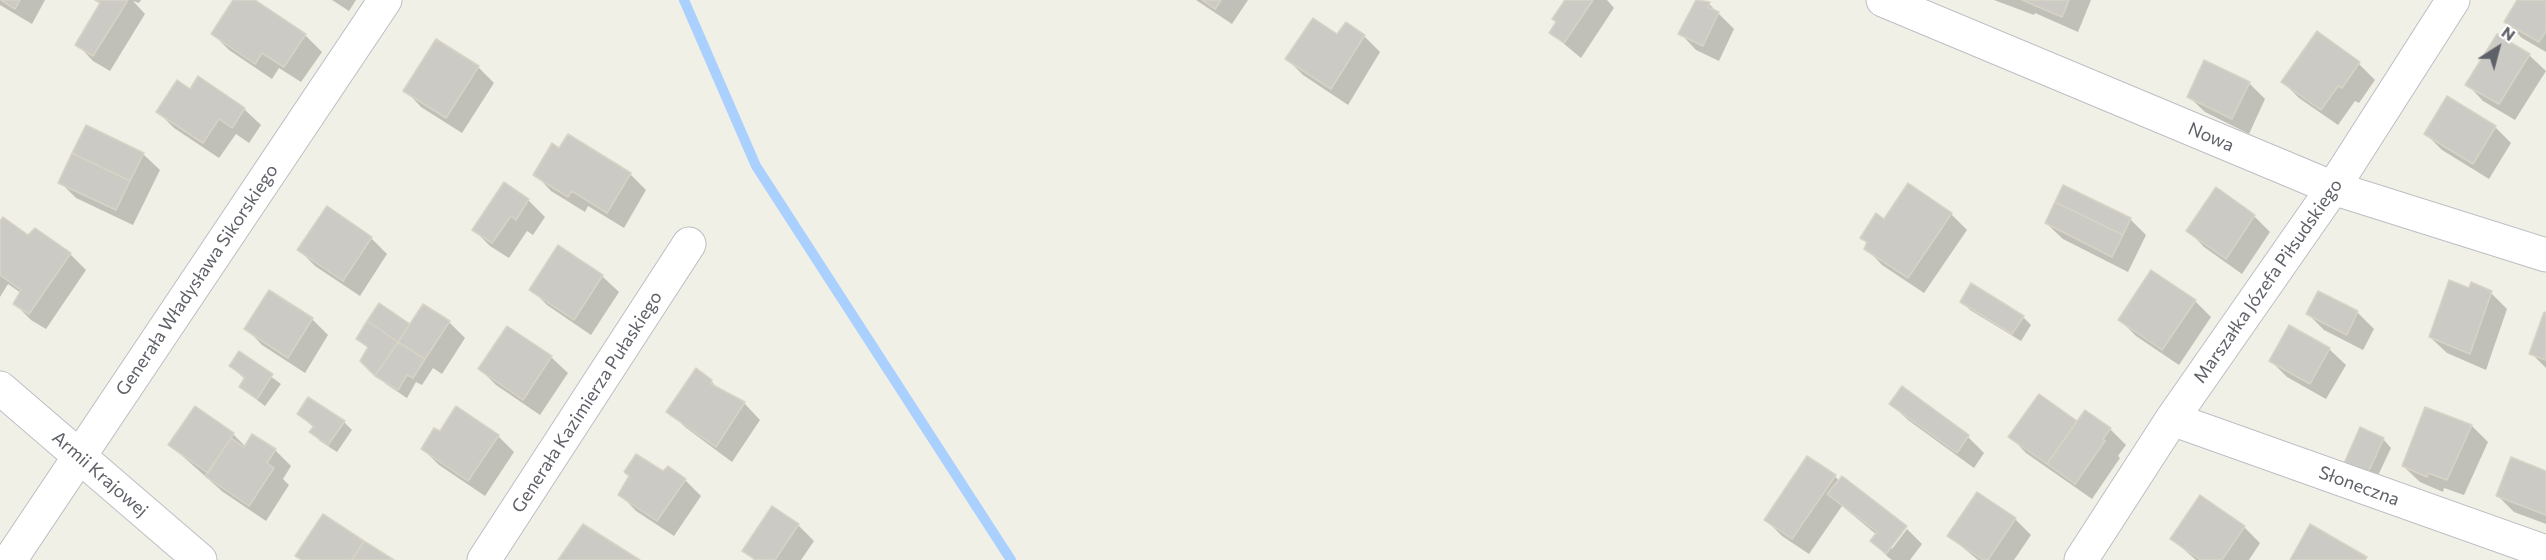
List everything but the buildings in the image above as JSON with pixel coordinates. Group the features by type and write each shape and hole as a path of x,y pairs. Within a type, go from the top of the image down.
{"street":[{"name":"Generała Władysława Sikorskiego","path":"10,560 385,0"},
{"name":"Nowa","path":"1883,0 2333,188 2546,255"},
{"name":"Marszałka Józefa Piłsudskiego","path":"2081,560 2172,419 2333,188 2453,0"},
{"name":"Generała Kazimierza Pułaskiego","path":"484,560 689,244"},
{"name":"Armii Krajowej","path":"0,388 200,560"},
{"name":"Słoneczna","path":"2172,419 2546,552"}],"waterway":[{"path":"684,0 756,166 1011,560"}]}
